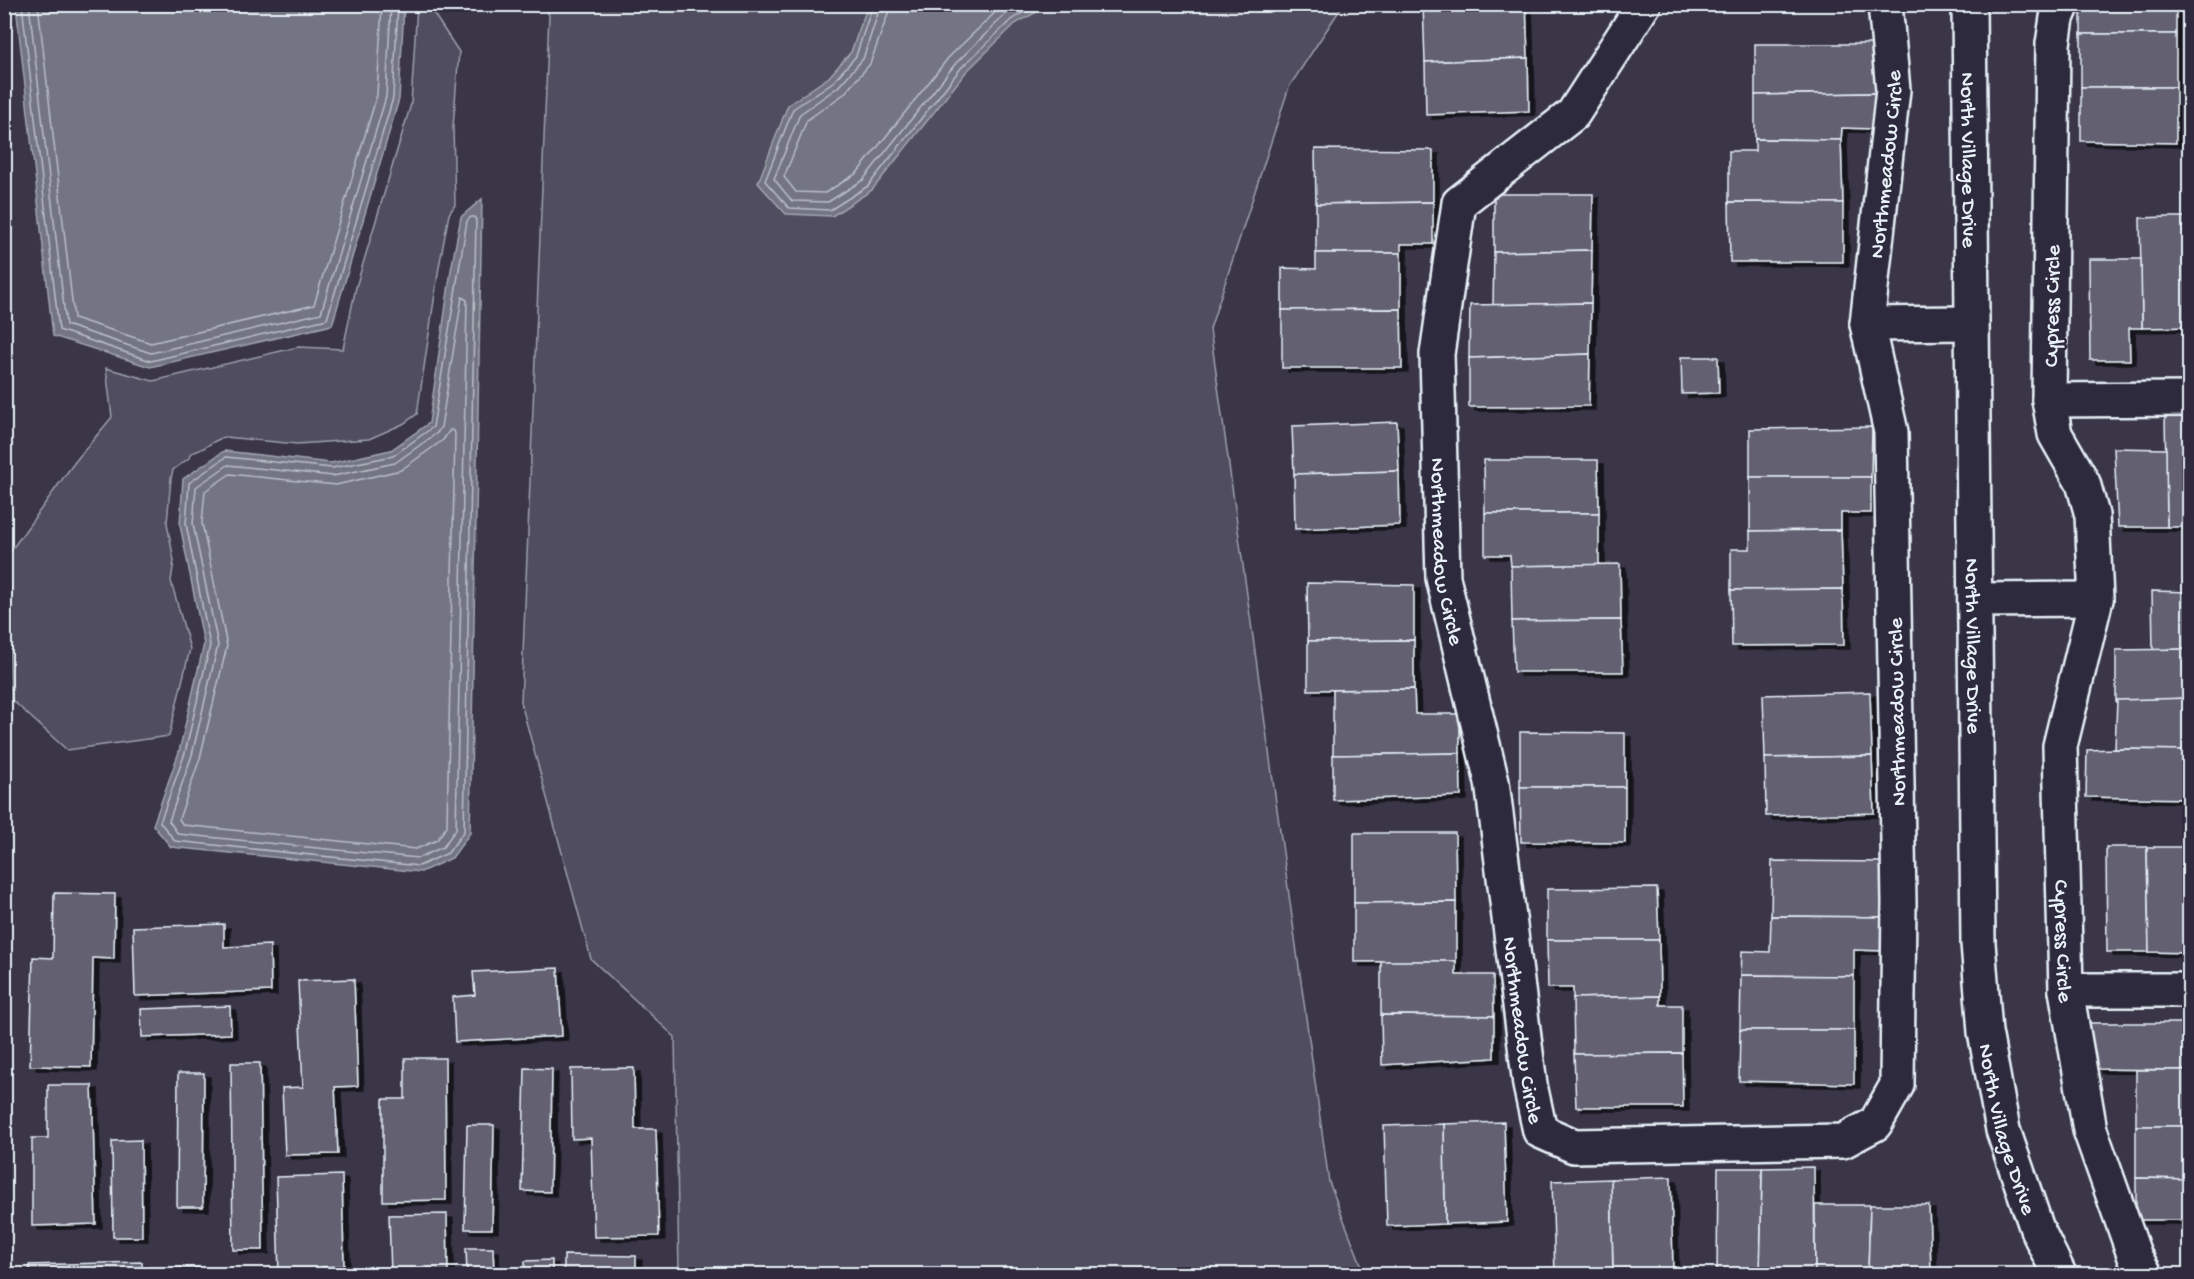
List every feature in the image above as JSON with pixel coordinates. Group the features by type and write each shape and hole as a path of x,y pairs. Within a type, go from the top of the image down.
{"street":[{"name":"Northmeadow Circle","path":"1644,4 1573,114 1459,203 1437,354 1443,578 1492,782 1530,1086 1540,1131 1574,1146 1843,1141 1875,1124 1898,1085 1899,902 1891,432 1867,324 1893,90 1885,4"},
{"name":"North Village Drive","path":"1969,4 1978,943 1985,1032 2003,1130 2037,1229 2059,1275"},
{"name":"Cypress Circle","path":"2063,4 2057,18 2053,44 2049,400 2055,434 2083,483 2092,515 2096,599 2060,746 2066,990 2090,1130 2135,1257 2145,1275"},
{"path":"1867,324 1971,323"},
{"path":"2049,400 2190,399"},
{"path":"1975,600 2096,599"},
{"path":"2066,990 2190,990"}],"shaded area":[{"path":"417,5 428,5 459,52 453,127 455,205 449,214 439,267 417,414 403,424 369,439 297,444 225,437 191,453 189,458 173,470 167,523 174,561 171,581 190,649 169,736 67,750 11,699 7,556 74,463 112,417 106,368 153,381 298,347 343,349 356,287 411,104"},
{"path":"543,5 1343,5 1289,87 1210,329 1329,1182 1365,1274 679,1274 675,1037 591,959 521,703 549,15"}],"water":[{"path":"16,5 404,5 399,99 332,325 150,367 53,336"},
{"path":"868,5 1049,5 1015,24 966,72 872,190 832,216 786,214 758,183 788,105 829,77 851,52"},
{"path":"482,199 470,833 452,858 421,872 171,847 153,825 179,752 204,644 180,525 183,479 224,451 331,463 391,450 429,423 461,217"}],"building":[{"path":"1423,4 1526,4 1528,58 1425,62"},
{"path":"2081,4 2176,4 2176,34 2081,34"},
{"path":"2081,34 2176,34 2176,87 2081,87"},
{"path":"1755,44 1876,44 1875,93 1755,95"},
{"path":"1528,58 1529,111 1426,115 1425,62"},
{"path":"2081,87 2176,87 2176,143 2081,141"},
{"path":"1875,93 1875,129 1842,128 1841,140 1755,139 1755,95"},
{"path":"1755,139 1841,140 1843,203 1729,202 1729,151 1755,151"},
{"path":"1315,149 1433,150 1433,202 1316,204"},
{"path":"1494,194 1593,194 1592,250 1494,252"},
{"path":"1433,202 1433,244 1401,244 1401,253 1316,253 1316,204"},
{"path":"1729,202 1843,203 1843,262 1730,262"},
{"path":"2190,217 2190,327 2142,328 2140,218"},
{"path":"1592,250 1591,303 1493,305 1494,252"},
{"path":"1316,253 1401,253 1401,309 1282,310 1282,268 1316,269"},
{"path":"2089,259 2141,259 2142,328 2129,328 2130,360 2090,360"},
{"path":"1591,303 1590,354 1469,358 1470,305"},
{"path":"1401,309 1402,368 1282,368 1282,310"},
{"path":"1590,354 1589,406 1469,407 1469,358"},
{"path":"1681,357 1718,357 1719,393 1682,394"},
{"path":"2165,416 2190,416 2190,527 2167,527"},
{"path":"1397,422 1399,471 1294,474 1292,426"},
{"path":"1872,427 1871,477 1750,477 1750,429"},
{"path":"2114,448 2166,449 2167,527 2118,527"},
{"path":"1484,460 1598,460 1599,513 1485,513"},
{"path":"1399,471 1400,525 1295,529 1294,474"},
{"path":"1750,477 1871,477 1871,513 1841,513 1841,530 1750,531"},
{"path":"1485,513 1599,513 1599,565 1511,566 1510,555 1485,555"},
{"path":"1841,530 1843,589 1731,590 1731,549 1750,549 1750,531"},
{"path":"1620,564 1621,620 1512,621 1511,566"},
{"path":"1307,583 1414,585 1414,640 1308,641"},
{"path":"1843,589 1844,645 1732,646 1731,590"},
{"path":"2152,591 2190,592 2190,649 2153,650"},
{"path":"1621,620 1623,672 1514,672 1512,621"},
{"path":"1414,640 1414,689 1308,690 1308,641"},
{"path":"2190,649 2190,698 2116,701 2116,650"},
{"path":"1414,689 1415,714 1460,714 1460,753 1333,755 1333,690"},
{"path":"1870,692 1872,756 1765,758 1763,695"},
{"path":"2190,698 2190,750 2115,749 2117,700"},
{"path":"1520,732 1625,733 1625,787 1520,787"},
{"path":"2087,750 2190,750 2190,799 2086,797"},
{"path":"1460,753 1461,796 1333,800 1333,755"},
{"path":"1872,756 1874,813 1766,816 1765,758"},
{"path":"1520,787 1625,787 1625,843 1521,842"},
{"path":"1354,833 1455,833 1456,902 1354,903"},
{"path":"2106,847 2147,847 2149,952 2107,952"},
{"path":"2147,847 2190,847 2190,953 2149,952"},
{"path":"1772,861 1886,862 1885,917 1771,916"},
{"path":"1657,888 1659,940 1547,940 1547,889"},
{"path":"54,893 115,894 114,959 93,958 91,1067 30,1066 33,957 53,958"},
{"path":"1456,902 1456,961 1354,962 1354,903"},
{"path":"1771,916 1885,917 1885,951 1854,950 1854,976 1741,975 1742,951 1770,952"},
{"path":"224,924 224,947 270,945 271,991 135,996 133,927"},
{"path":"1547,940 1659,940 1660,996 1573,998 1573,988 1548,988"},
{"path":"1381,961 1456,961 1456,975 1493,975 1494,1016 1381,1015"},
{"path":"558,968 562,1036 455,1042 453,997 475,995 473,972"},
{"path":"1741,975 1854,976 1854,1030 1740,1030"},
{"path":"354,979 358,1086 335,1087 338,1154 285,1155 282,1088 303,1087 298,981"},
{"path":"1660,996 1660,1005 1682,1005 1682,1053 1574,1054 1573,998"},
{"path":"230,1006 231,1034 142,1037 141,1009"},
{"path":"1381,1015 1494,1016 1494,1058 1382,1065"},
{"path":"2085,1023 2190,1023 2190,1070 2085,1069"},
{"path":"1740,1030 1854,1030 1854,1084 1739,1081"},
{"path":"1682,1053 1683,1107 1576,1107 1574,1054"},
{"path":"405,1058 445,1058 446,1200 383,1201 383,1099 405,1099"},
{"path":"231,1063 260,1063 263,1250 233,1250"},
{"path":"525,1068 552,1069 550,1192 522,1191"},
{"path":"634,1068 635,1129 656,1129 659,1236 594,1237 591,1138 572,1139 571,1069"},
{"path":"2136,1070 2190,1070 2190,1126 2136,1126"},
{"path":"178,1073 204,1073 203,1207 177,1207"},
{"path":"48,1085 92,1085 96,1224 32,1226 32,1138 48,1138"},
{"path":"1504,1122 1507,1222 1445,1224 1444,1124"},
{"path":"1444,1124 1445,1224 1387,1226 1384,1126"},
{"path":"467,1125 494,1125 492,1229 465,1229"},
{"path":"2136,1126 2190,1126 2190,1179 2136,1178"},
{"path":"141,1140 142,1237 113,1237 112,1141"},
{"path":"1814,1167 1815,1274 1760,1274 1762,1168"},
{"path":"1718,1168 1762,1168 1760,1274 1717,1274"},
{"path":"342,1175 344,1266 322,1267 323,1274 279,1274 276,1177"},
{"path":"1671,1177 1673,1274 1613,1274 1611,1179"},
{"path":"2136,1178 2190,1179 2190,1220 2136,1220"},
{"path":"1611,1179 1613,1274 1555,1274 1552,1181"},
{"path":"1815,1205 1870,1205 1868,1274 1815,1274"},
{"path":"1870,1205 1929,1205 1931,1274 1868,1274"},
{"path":"447,1214 448,1274 391,1274 389,1215"},
{"path":"466,1248 493,1248 494,1274 467,1274"},
{"path":"564,1255 636,1256 636,1274 564,1274"},
{"path":"552,1260 552,1274 525,1274 525,1261"},
{"path":"142,1262 142,1274 30,1274 29,1265"},
{"path":"175,1268 201,1268 202,1274 175,1274"}]}
